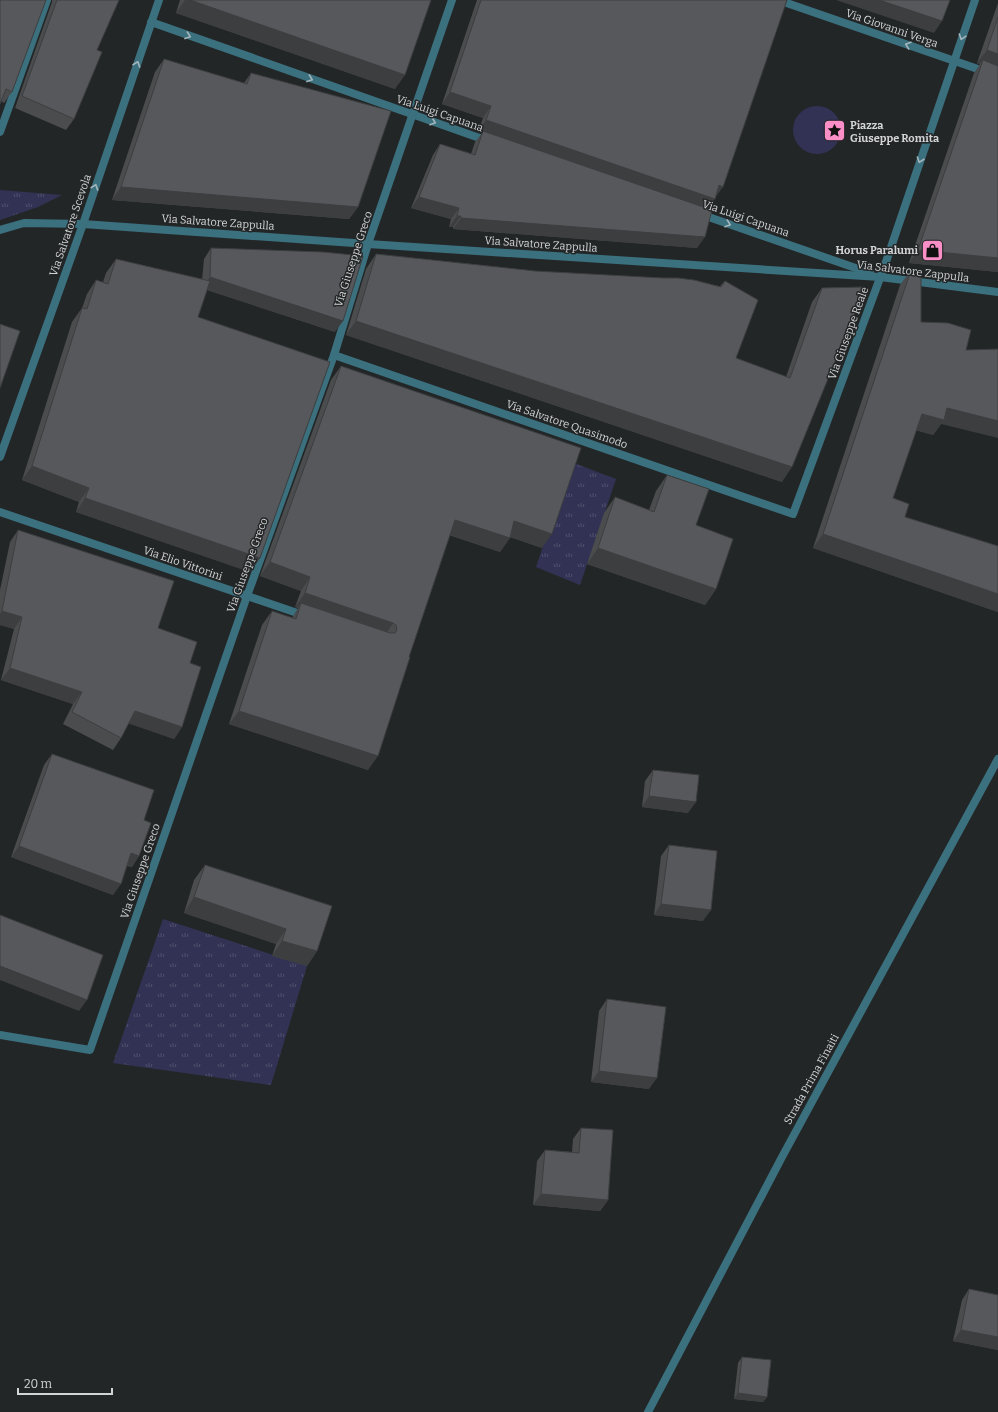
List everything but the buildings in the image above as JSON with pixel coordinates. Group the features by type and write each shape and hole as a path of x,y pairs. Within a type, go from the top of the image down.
{"street":[{"path":"0,132 47,0"},
{"name":"Via Salvatore Scevola","path":"0,457 83,224 159,0"},
{"name":"Via Giuseppe Greco","path":"0,1035 90,1050 247,596 334,354 368,244 452,0"},
{"name":"Via Giovanni Verga","path":"778,0 998,76"},
{"name":"Via Giuseppe Reale","path":"793,514 880,277 975,0"},
{"name":"Via Luigi Capuana","path":"151,22 413,116 494,143"},
{"name":"Via Luigi Capuana","path":"694,212 880,277"},
{"name":"Via Salvatore Zappulla","path":"0,230 24,223 83,224 880,277 998,292"},
{"name":"Via Salvatore Quasimodo","path":"334,354 793,514"},
{"name":"Via Elio Vittorini","path":"0,512 315,619"},
{"name":"Strada Prima Finaiti","path":"648,1412 782,1157 998,760"}],"green space":[{"path":"817,106 826,108 834,113 839,121 841,130 839,139 834,147 826,152 817,154 808,152 800,147 795,139 793,130 795,121 800,113 808,108"},
{"path":"0,190 62,195 38,207 0,220"},
{"path":"571,462 616,479 580,585 536,567"},
{"path":"163,919 307,966 271,1085 113,1063"}],"place":[{"name":"Piazza Giuseppe Romita","path":"834,131"},
{"name":"Horus Paralumi","path":"933,250"}]}
